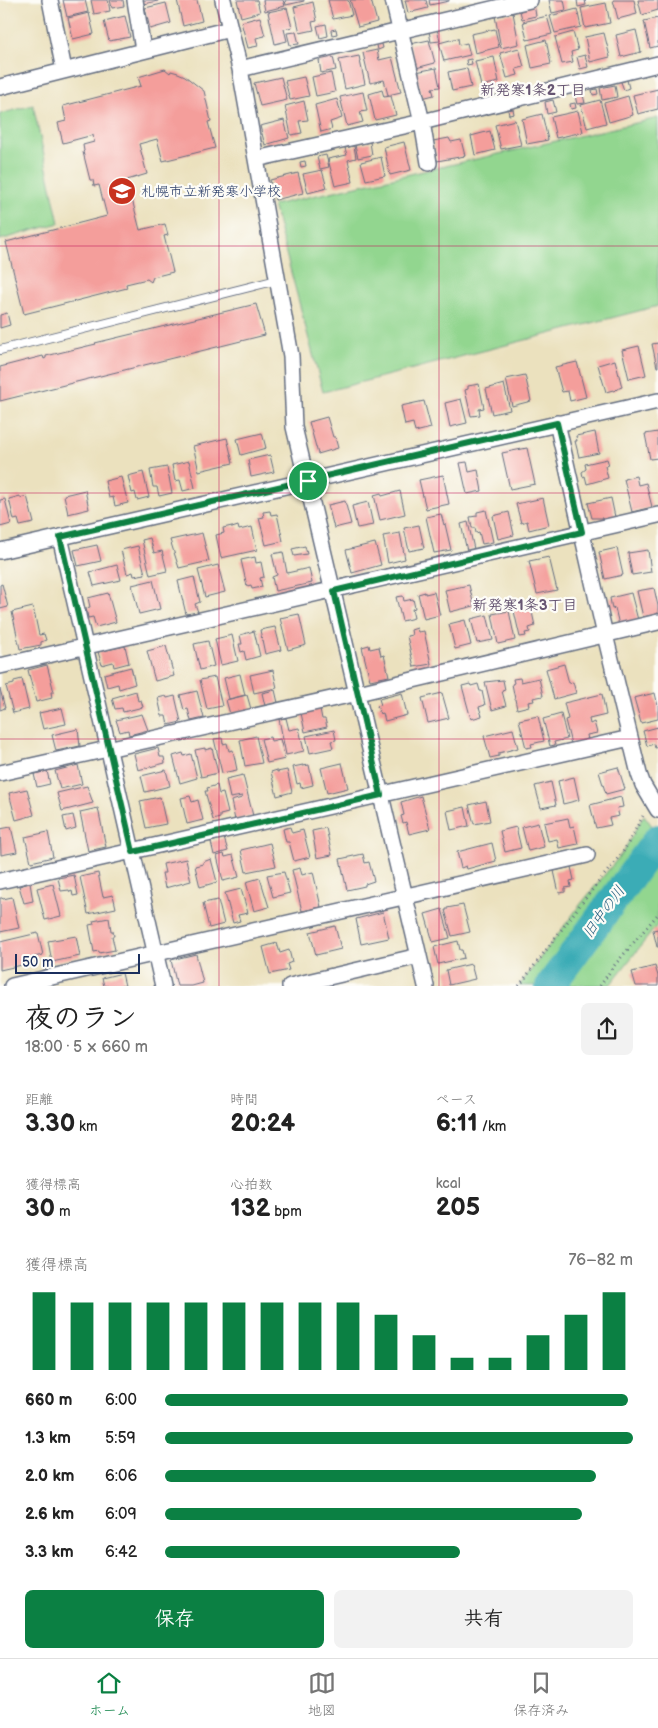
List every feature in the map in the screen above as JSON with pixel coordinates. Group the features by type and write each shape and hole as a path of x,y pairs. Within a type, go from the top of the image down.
{"street":[{"path":"50,0 64,70"},
{"path":"135,0 144,50"},
{"path":"223,0 240,69 291,356 294,427 426,986"},
{"path":"393,0 422,122 429,163"},
{"path":"240,69 530,0"},
{"path":"0,87 230,29"},
{"path":"256,159 422,122 658,64"},
{"path":"0,551 658,401"},
{"path":"557,423 639,774 656,806"},
{"path":"0,666 658,516"},
{"path":"60,537 163,986"},
{"path":"0,773 358,693 658,622"},
{"path":"0,881 630,738"},
{"path":"12,986 587,855"},
{"path":"290,986 419,956"}],"lane":[{"path":"0,350 277,280"}],"path":[{"path":"519,986 580,904 623,852 644,815 656,806"},
{"path":"600,986 613,967 658,914"}],"green space":[{"path":"33,105 59,223 0,240 0,114"},
{"path":"658,118 658,306 323,392 273,205"},
{"path":"644,815 658,834 658,924 610,985 519,986 623,852"}],"building":[{"path":"63,0 85,0 88,12 67,17"},
{"path":"91,0 108,0 110,11 94,14"},
{"path":"110,0 123,0 124,6 112,8"},
{"path":"142,0 158,0 158,1 143,4"},
{"path":"177,0 197,0 202,21 183,26"},
{"path":"237,0 257,0 260,12 241,17"},
{"path":"263,0 283,0 285,6 265,11"},
{"path":"285,0 304,0 304,1 286,5"},
{"path":"328,0 348,0 352,15 333,19"},
{"path":"350,0 371,0 377,22 358,27"},
{"path":"405,0 426,0 428,8 408,13"},
{"path":"429,0 449,0 449,1 430,5"},
{"path":"549,0 564,0 566,10 552,13"},
{"path":"577,0 585,0 586,5 578,7"},
{"path":"613,0 634,0 637,14 618,19"},
{"path":"638,0 658,0 658,10 642,15"},
{"path":"313,2 317,21 312,22 314,30 300,33 294,7"},
{"path":"166,3 171,23 150,29 145,8"},
{"path":"606,3 610,23 585,28 581,8"},
{"path":"534,4 536,16 522,19 519,7"},
{"path":"287,8 292,27 284,29 287,41 275,44 268,12"},
{"path":"577,9 581,27 555,33 550,16"},
{"path":"89,13 94,34 73,39 68,18"},
{"path":"513,13 519,44 501,48 495,16"},
{"path":"125,16 130,37 109,41 104,21"},
{"path":"547,16 552,34 527,40 523,22"},
{"path":"260,17 265,36 256,38 258,46 248,48 241,22"},
{"path":"658,18 658,46 650,48 644,21"},
{"path":"326,24 328,36 320,38 317,26"},
{"path":"336,29 337,34 332,35 331,30"},
{"path":"437,29 440,41 431,42 429,31"},
{"path":"495,29 499,47 475,53 471,34"},
{"path":"636,30 641,52 621,57 616,35"},
{"path":"296,32 299,44 290,45 287,33"},
{"path":"573,32 578,50 571,52 573,62 562,64 555,37"},
{"path":"604,33 610,57 590,62 585,37"},
{"path":"458,38 459,45 467,43 470,55 444,61 439,43"},
{"path":"429,40 435,63 416,68 410,44"},
{"path":"546,40 551,64 532,68 527,45"},
{"path":"382,44 383,48 378,50 377,45"},
{"path":"519,48 524,67 516,69 518,75 507,78 500,53"},
{"path":"377,50 379,60 392,57 401,92 388,95 384,80 370,83 363,53"},
{"path":"585,55 588,67 580,69 577,57"},
{"path":"359,56 365,84 345,89 339,60"},
{"path":"333,57 336,70 321,73 319,60"},
{"path":"494,57 499,82 481,86 475,61"},
{"path":"471,59 472,64 467,65 466,60"},
{"path":"436,68 440,87 432,88 434,95 422,98 416,72"},
{"path":"467,68 471,87 452,91 448,72"},
{"path":"165,69 170,73 171,71 185,76 204,91 211,121 208,122 215,148 163,161 157,139 139,144 147,174 127,180 140,230 165,224 168,235 164,236 173,272 153,277 151,282 147,279 126,284 127,288 24,314 6,242 107,216 99,185 94,186 93,180 90,180 83,152 83,145 94,142 93,135 63,143 58,123 66,121 63,106 141,86 138,77"},
{"path":"331,73 335,92 316,96 312,77"},
{"path":"281,77 287,100 260,106 254,83"},
{"path":"304,77 309,96 290,100 285,81"},
{"path":"627,80 629,88 624,90 621,82"},
{"path":"615,85 617,97 602,100 600,88"},
{"path":"597,89 598,94 593,95 592,90"},
{"path":"658,89 658,109 638,114 633,95"},
{"path":"382,90 384,97 391,96 396,115 375,120 369,94"},
{"path":"582,91 585,103 577,104 574,92"},
{"path":"363,92 367,111 360,112 363,122 347,126 340,97"},
{"path":"628,96 633,115 609,122 604,103"},
{"path":"337,99 342,118 330,122 332,129 321,132 315,105"},
{"path":"553,100 556,112 547,114 545,102"},
{"path":"600,100 606,123 587,128 581,105"},
{"path":"304,101 308,120 299,121 302,133 291,135 285,106"},
{"path":"575,103 576,108 571,109 570,104"},
{"path":"513,109 514,114 509,115 508,110"},
{"path":"578,111 583,132 556,138 551,117"},
{"path":"542,114 548,140 527,144 522,119"},
{"path":"284,120 289,138 265,145 260,126"},
{"path":"515,120 521,145 501,149 495,125"},
{"path":"490,131 495,150 475,155 471,136"},
{"path":"449,138 451,142 461,140 465,156 437,161 433,141"},
{"path":"370,142 372,155 358,158 355,145"},
{"path":"404,142 411,170 390,175 384,147"},
{"path":"354,146 356,158 348,160 353,182 335,186 328,159 347,155 345,148"},
{"path":"326,155 329,167 320,169 317,157"},
{"path":"381,157 385,176 366,180 361,162"},
{"path":"305,161 306,166 301,167 300,162"},
{"path":"322,170 327,188 308,193 303,174"},
{"path":"298,173 303,193 275,200 270,180"},
{"path":"256,304 265,335 0,401 0,367 43,356 44,359 46,356 95,343"},
{"path":"7,313 10,325 0,328 0,315"},
{"path":"658,343 658,367 657,367 652,344"},
{"path":"639,346 646,375 629,379 622,350"},
{"path":"615,360 622,387 615,391 606,392 598,365"},
{"path":"577,362 586,397 570,401 568,391 562,392 555,367"},
{"path":"525,375 531,401 512,406 506,379"},
{"path":"479,384 484,408 479,409 480,415 471,416 465,390 468,389 468,386"},
{"path":"504,384 510,410 492,414 486,389"},
{"path":"461,399 467,423 450,427 445,403"},
{"path":"424,401 431,428 415,432 413,423 405,425 401,406"},
{"path":"327,417 338,448 318,454 309,422"},
{"path":"595,432 599,453 579,457 575,441 577,441 576,436"},
{"path":"658,432 658,458 650,459 645,434"},
{"path":"262,433 266,448 241,455 237,439"},
{"path":"227,438 233,463 199,471 193,446"},
{"path":"527,448 535,484 510,489 502,453"},
{"path":"270,455 274,472 251,477 248,460"},
{"path":"607,459 609,465 605,466 608,478 587,484 582,472 586,469 585,464"},
{"path":"189,461 195,488 183,491 180,480 175,481 172,465"},
{"path":"467,462 469,472 478,470 482,491 467,494 460,463"},
{"path":"167,467 172,493 159,496 157,487 153,487 150,470"},
{"path":"143,472 149,497 137,500 135,492 132,493 128,476"},
{"path":"443,475 449,504 426,509 419,480"},
{"path":"636,476 638,485 646,483 652,507 632,512 624,479"},
{"path":"121,477 128,503 115,506 113,497 109,498 105,481"},
{"path":"85,490 89,509 68,514 64,495"},
{"path":"400,491 405,514 380,520 374,495 381,493 382,496"},
{"path":"20,496 20,498 27,496 34,523 20,526 18,519 14,520 9,499"},
{"path":"543,498 549,525 529,530 527,521 521,523 516,504"},
{"path":"611,498 615,517 603,520 602,518 592,518 588,503"},
{"path":"5,499 11,524 0,527 0,500"},
{"path":"345,501 351,524 334,528 328,505"},
{"path":"368,502 373,525 357,528 352,506"},
{"path":"486,510 493,542 482,544 479,532 476,533 475,528 472,528 470,517 477,516 477,512"},
{"path":"270,511 271,515 277,514 283,541 266,545 259,518 264,517 263,512"},
{"path":"509,512 514,535 498,539 493,516"},
{"path":"441,514 451,550 434,553 426,517"},
{"path":"468,522 474,549 467,551 461,524"},
{"path":"419,525 424,548 409,551 404,528"},
{"path":"232,526 232,528 238,526 239,530 252,527 257,550 221,558 216,535 224,533 223,528"},
{"path":"202,533 209,561 179,568 170,540"},
{"path":"400,533 405,559 388,563 383,536"},
{"path":"150,538 154,553 162,551 167,571 150,575 142,540"},
{"path":"375,543 381,565 352,573 346,550"},
{"path":"97,545 101,561 78,566 74,550"},
{"path":"138,546 145,574 134,576 133,572 127,574 121,550"},
{"path":"305,546 307,554 294,556 292,549"},
{"path":"617,548 623,575 605,579 599,552"},
{"path":"648,550 651,572 632,575 628,553"},
{"path":"283,552 287,573 309,568 312,583 275,591 272,577 277,575 272,554"},
{"path":"255,557 256,563 261,562 264,577 260,578 262,587 252,589 251,585 247,586 241,560"},
{"path":"549,557 557,590 537,594 529,561"},
{"path":"117,565 121,580 94,586 90,572"},
{"path":"218,565 225,592 205,597 198,570"},
{"path":"194,577 200,602 195,604 198,612 186,614 178,581"},
{"path":"153,580 160,609 139,614 132,585"},
{"path":"2,584 8,607 0,609 0,585"},
{"path":"469,585 474,606 450,612 445,590"},
{"path":"654,588 658,614 643,617 637,591"},
{"path":"425,592 425,594 434,592 440,615 424,619 418,594"},
{"path":"108,593 116,622 96,627 93,617 88,618 86,608 90,607 88,598"},
{"path":"631,593 638,620 619,625 615,608 612,609 610,598"},
{"path":"403,596 404,601 413,599 415,608 412,609 414,618 402,621 396,597"},
{"path":"530,603 535,626 529,628 530,632 525,633 526,636 520,637 513,607"},
{"path":"33,607 39,635 44,634 46,640 41,642 41,645 20,649 12,612"},
{"path":"509,611 515,640 498,644 492,614"},
{"path":"299,614 306,645 288,650 280,618"},
{"path":"487,615 493,640 477,643 471,619"},
{"path":"465,620 471,645 455,649 449,624"},
{"path":"275,627 281,650 265,654 260,630"},
{"path":"417,628 418,632 424,631 431,664 414,667 407,636 412,635 411,630"},
{"path":"254,631 260,656 246,660 244,651 241,652 239,644 242,644 240,635"},
{"path":"232,635 238,661 221,665 215,639"},
{"path":"208,641 214,666 200,670 194,644"},
{"path":"369,645 370,649 379,647 381,656 384,655 389,676 370,680 362,647"},
{"path":"125,646 129,663 114,667 113,662 102,665 98,652"},
{"path":"166,646 174,676 155,681 147,651"},
{"path":"564,664 569,683 573,682 576,693 554,699 546,669"},
{"path":"47,665 54,692 51,692 52,698 36,702 28,670"},
{"path":"131,667 135,684 119,689 118,684 107,687 104,674"},
{"path":"273,670 277,688 254,693 250,675"},
{"path":"240,674 245,695 229,699 224,678"},
{"path":"215,677 222,706 207,709 200,680"},
{"path":"520,678 521,682 539,678 543,696 533,698 534,701 528,702 529,706 517,709 512,684 514,683 513,679"},
{"path":"22,679 29,709 13,713 6,686"},
{"path":"503,680 505,690 502,691 506,706 492,710 485,682"},
{"path":"470,684 471,686 478,684 480,691 482,691 485,705 479,707 482,716 471,719 462,686"},
{"path":"0,689 5,708 0,710"},
{"path":"275,690 278,703 265,706 262,693"},
{"path":"136,691 138,701 141,700 143,707 123,712 122,708 115,709 112,698"},
{"path":"197,691 204,718 191,721 188,709 184,710 180,695"},
{"path":"402,693 407,715 385,721 383,713 380,714 377,706 381,705 379,699"},
{"path":"442,693 449,718 428,723 422,698"},
{"path":"655,693 658,719 641,723 634,698"},
{"path":"602,694 606,715 589,719 590,724 594,722 597,733 587,735 588,740 571,744 565,720 568,719 564,703"},
{"path":"247,695 251,709 230,714 226,700"},
{"path":"166,696 167,698 175,696 181,722 168,725 166,716 162,716 158,698"},
{"path":"62,708 66,724 43,729 39,713"},
{"path":"320,709 322,719 325,719 327,727 305,732 301,713"},
{"path":"142,714 148,730 129,735 128,730 120,732 116,720"},
{"path":"561,714 567,739 554,742 555,745 550,746 543,719"},
{"path":"538,716 544,741 531,744 532,747 526,748 519,720"},
{"path":"286,718 289,730 299,728 304,751 286,755 279,719"},
{"path":"658,727 658,747 655,748 654,744 647,746 643,731"},
{"path":"78,729 80,746 56,751 52,735"},
{"path":"513,729 518,748 499,753 499,756 490,758 484,736"},
{"path":"334,730 336,740 331,741 333,748 310,753 306,736"},
{"path":"256,736 262,763 245,766 240,740"},
{"path":"270,737 271,741 280,739 285,759 267,763 261,739"},
{"path":"222,738 223,744 227,743 229,751 233,750 237,770 222,773 214,739"},
{"path":"158,748 160,757 164,757 165,763 138,770 134,754"},
{"path":"205,748 205,750 212,748 218,773 201,777 195,750"},
{"path":"183,753 184,756 191,754 197,778 180,783 173,756"},
{"path":"342,763 348,788 327,793 321,768"},
{"path":"78,765 82,784 60,789 55,771"},
{"path":"309,765 313,785 301,788 300,783 297,784 293,767"},
{"path":"618,767 625,789 606,794 599,772"},
{"path":"166,770 170,786 145,792 141,776"},
{"path":"277,770 277,772 287,770 292,792 277,796 271,772"},
{"path":"47,771 50,784 37,787 34,774"},
{"path":"243,775 253,816 235,820 231,801 242,798 242,796 230,798 226,779"},
{"path":"574,777 579,800 563,804 558,781"},
{"path":"551,782 556,805 541,808 535,786"},
{"path":"217,785 219,794 223,793 228,813 220,815 220,818 213,820 205,791 208,791 207,788"},
{"path":"87,786 93,803 62,811 57,793"},
{"path":"27,789 34,815 16,820 9,793"},
{"path":"190,796 192,802 198,800 203,820 187,824 181,798"},
{"path":"421,796 430,829 409,834 406,822 403,823 401,816 404,815 401,802"},
{"path":"160,797 166,824 146,828 140,801"},
{"path":"621,797 623,807 617,808 619,816 609,818 611,825 596,828 590,805"},
{"path":"486,801 490,821 474,824 469,805"},
{"path":"465,807 469,826 451,830 447,811"},
{"path":"98,808 106,847 88,851 80,812"},
{"path":"73,815 76,828 66,831 63,817"},
{"path":"568,818 570,827 574,826 578,844 559,848 557,839 548,841 544,823"},
{"path":"538,823 544,847 528,851 522,827"},
{"path":"11,827 17,852 1,855 0,829"},
{"path":"290,827 292,833 303,830 310,857 294,861 283,829"},
{"path":"516,827 521,848 505,852 500,831"},
{"path":"326,828 332,855 317,858 312,831"},
{"path":"48,832 53,857 31,862 25,837"},
{"path":"224,838 228,851 214,855 211,842"},
{"path":"270,843 276,866 246,872 241,850"},
{"path":"492,843 496,861 467,869 466,866 461,868 457,852"},
{"path":"224,854 225,857 233,855 239,877 223,881 217,856"},
{"path":"363,854 365,863 369,862 374,881 365,884 365,886 347,890 340,859"},
{"path":"186,859 191,881 165,888 162,873 165,873 163,864"},
{"path":"211,859 217,882 200,887 195,866"},
{"path":"571,867 574,880 570,881 571,887 565,888 565,892 559,893 554,871"},
{"path":"300,868 302,875 313,872 321,907 302,911 292,870"},
{"path":"284,872 290,893 273,897 267,875"},
{"path":"98,873 103,897 113,895 116,908 88,914 80,877"},
{"path":"74,875 78,895 73,896 72,891 61,891 58,878"},
{"path":"260,878 269,907 254,911 246,882"},
{"path":"30,883 33,901 24,903 19,886"},
{"path":"53,884 61,916 45,920 37,888"},
{"path":"241,889 248,913 238,915 240,921 233,923 225,893"},
{"path":"12,897 19,928 0,932 0,898"},
{"path":"218,900 224,924 209,928 203,903"},
{"path":"463,905 470,932 452,936 445,910"},
{"path":"442,909 450,938 433,942 425,914"},
{"path":"383,912 389,938 361,944 356,919"},
{"path":"109,918 111,931 113,931 114,936 112,936 115,950 94,952 89,925 94,924 93,921"},
{"path":"335,926 341,949 316,955 310,932"},
{"path":"658,929 658,947 657,947 653,930"},
{"path":"38,933 43,955 34,957 35,962 0,970 0,942"},
{"path":"76,936 80,956 52,962 48,941"},
{"path":"458,941 464,958 438,964 434,947"},
{"path":"277,943 280,953 289,950 292,962 287,964 289,970 270,974 263,947"},
{"path":"196,954 203,983 192,986 177,986 171,960"},
{"path":"471,964 475,979 449,985 446,970"},
{"path":"655,966 658,986 636,986 632,972"},
{"path":"122,973 125,986 104,986 102,978"}],"waterway":[{"name":"旧中の川","path":"550,986 658,839"}],"place":[{"name":"札幌市立新発寒小学校","path":"122,191"}],"district":[{"name":"新発寒1条2丁目","path":"533,90"},
{"name":"新発寒1条3丁目","path":"525,605"}],"route":[{"path":"557,423 582,532 334,591 381,795 133,852 60,537 308,481 557,423"}]}
